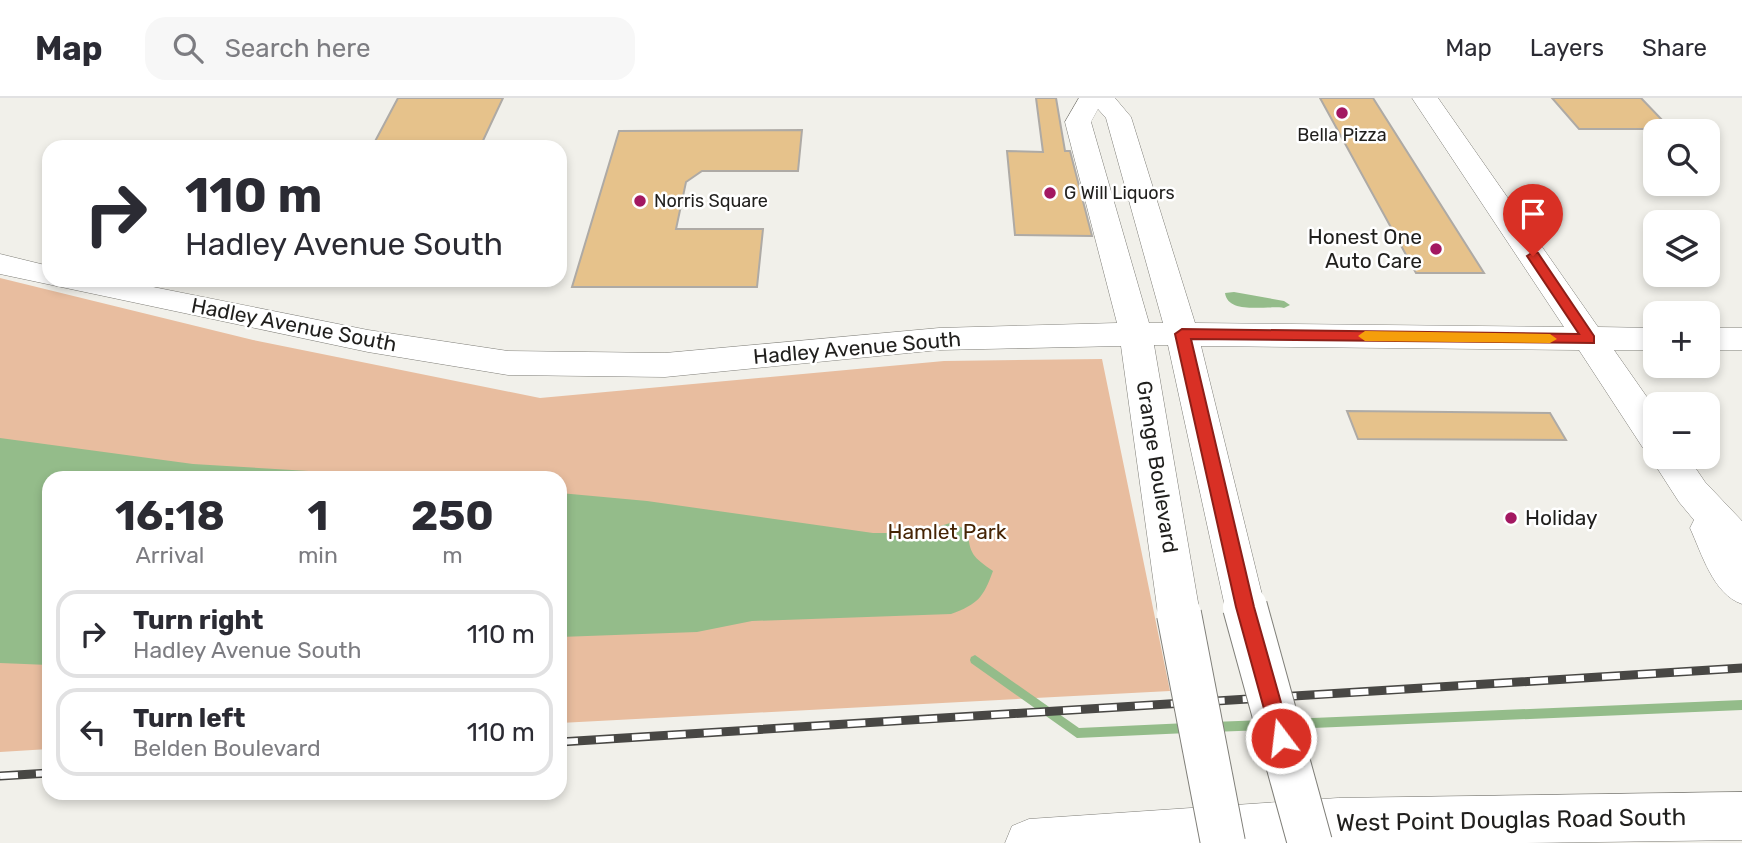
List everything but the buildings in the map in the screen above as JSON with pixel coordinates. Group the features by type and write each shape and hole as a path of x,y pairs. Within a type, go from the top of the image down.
{"street":[{"name":"Grange Boulevard","path":"1092,98 1078,122 1136,334 1179,614 1223,843"},
{"path":"1102,98 1118,117 1182,334 1245,607 1310,843"},
{"path":"1425,98 1643,419"},
{"path":"0,264 42,274"},
{"name":"Hadley Avenue South","path":"102,287 368,341 508,363 664,365 939,339 1136,334 1643,339"},
{"path":"1720,339 1742,339"},
{"path":"1676,469 1692,492 1742,548"},
{"path":"1692,492 1726,563 1742,587"},
{"name":"West Point Douglas Road South","path":"1029,843 1338,821 1742,816"}],"green space":[{"name":"Hamlet Park","path":"0,278 253,340 540,398 944,361 1102,359 1170,691 567,723 567,471 42,471 42,749 0,752"}],"shaded area":[{"path":"1234,292 1284,301 1290,305 1284,308 1240,307 1228,300 1225,293"},
{"path":"0,438 193,464 310,471 42,471 42,665 0,663"},
{"path":"567,494 647,501 873,533 918,533 950,523 968,530 973,554 993,571 978,599 968,607 951,614 752,621 697,632 567,637"}],"waterway":[{"path":"975,660 1077,733 1188,728"},
{"path":"1289,724 1742,705"},
{"path":"1212,727 1265,725"}],"railway":[{"path":"567,742 1742,668"},
{"path":"0,776 42,773"}],"slow traffic":[{"path":"1365,336 1550,339"}],"place":[{"name":"Bella Pizza","path":"1342,113"},
{"name":"G Will Liquors","path":"1050,193"},
{"name":"Norris Square","path":"640,201"},
{"name":"Honest One Auto Care","path":"1436,249"},
{"name":"Holiday","path":"1511,518"}],"route":[{"path":"1281,738 1245,607 1182,334 1589,339 1533,256"}]}
